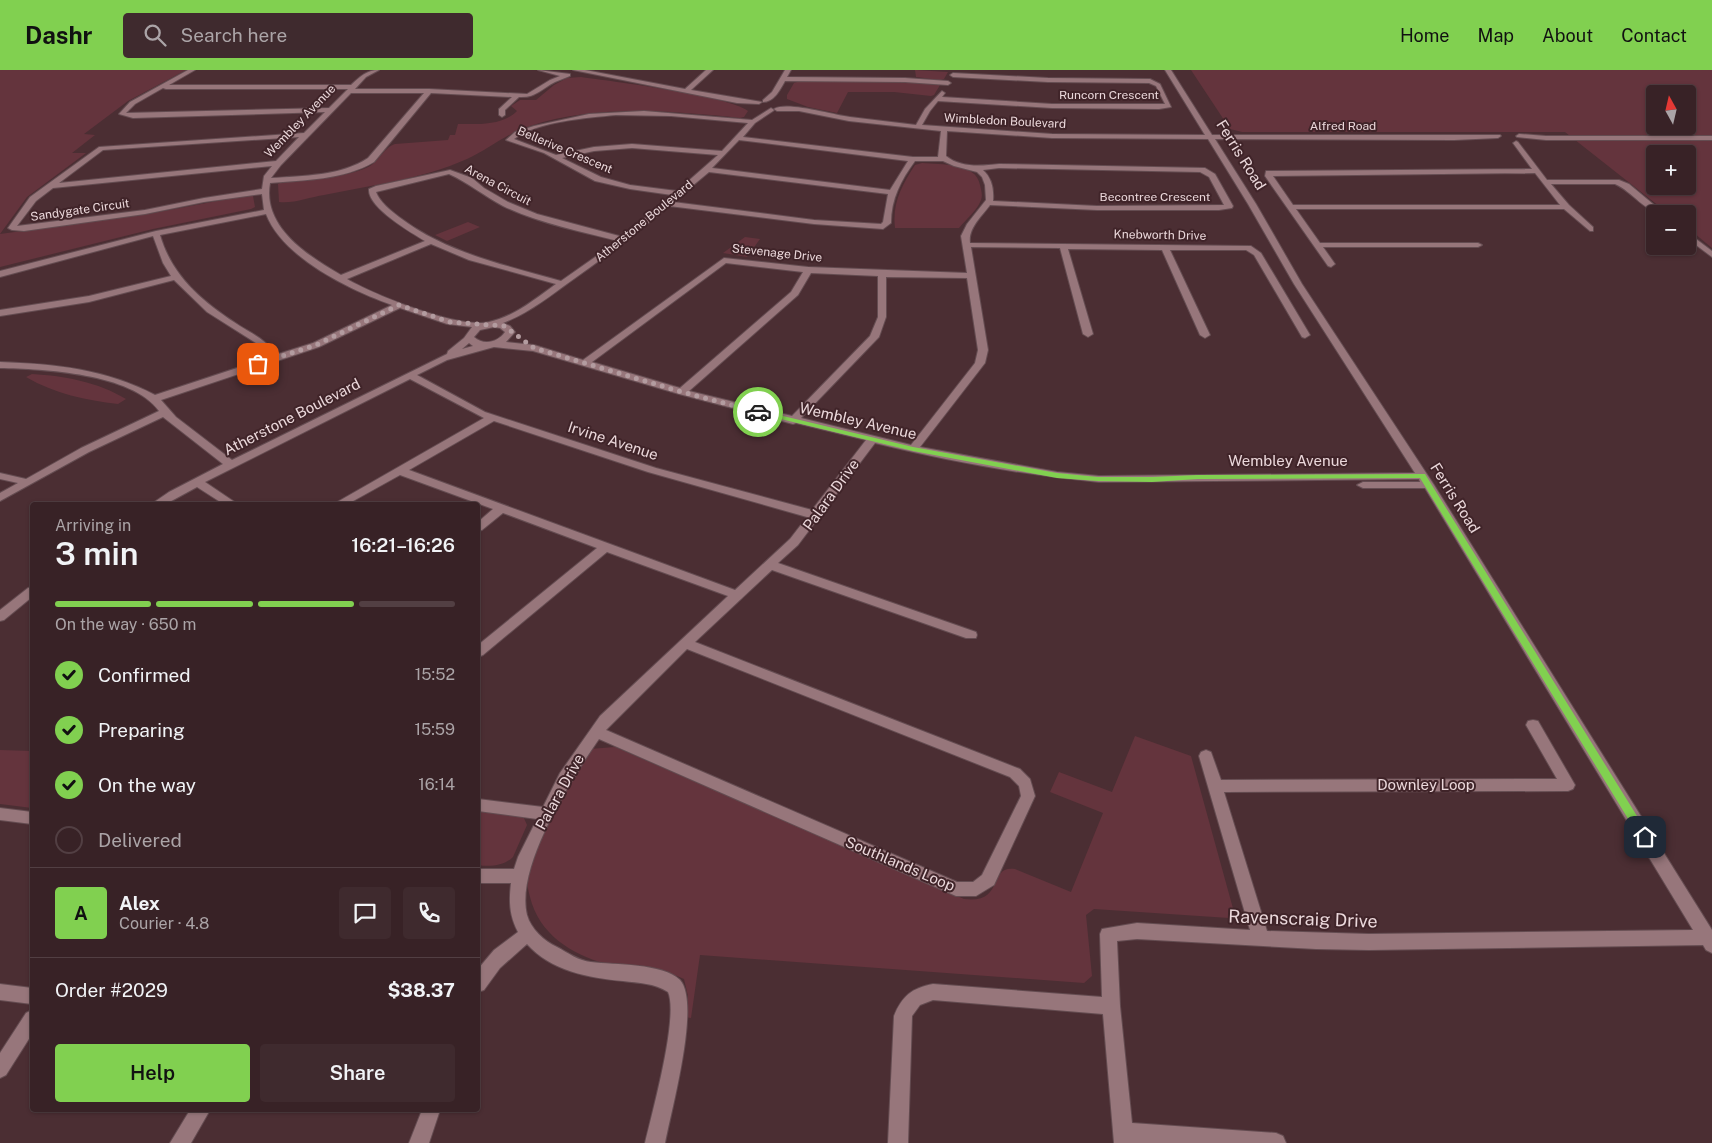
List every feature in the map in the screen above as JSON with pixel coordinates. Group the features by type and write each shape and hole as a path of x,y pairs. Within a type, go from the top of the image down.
{"street":[{"path":"192,70 134,102 122,114 133,116 330,110"},
{"name":"Wembley Avenue","path":"376,70 365,73 278,163 266,181 265,191 268,211 280,232 292,246 310,261 339,279 372,295 450,322 500,325 534,348"},
{"path":"540,70 592,74 687,90 760,105 777,106"},
{"path":"687,90 710,70"},
{"path":"755,120 760,105 775,94 788,70"},
{"name":"Ferris Road","path":"1168,70 1252,204 1298,284 1425,481 1709,941"},
{"path":"552,81 555,72"},
{"path":"163,87 351,89 518,96 534,95 552,81 573,72"},
{"path":"918,127 927,110 938,99 955,72"},
{"name":"Runcorn Crescent","path":"938,99 1052,106 1169,106 1158,85 1150,81 1048,80 955,72"},
{"path":"622,79 631,73"},
{"path":"784,79 905,80 948,83"},
{"path":"266,181 347,171 364,166 429,91"},
{"path":"775,94 777,106"},
{"path":"502,115 502,109 518,96"},
{"path":"760,105 777,106"},
{"name":"Wimbledon Boulevard","path":"777,106 849,119 944,129 1075,136 1210,138"},
{"name":"Atherstone Boulevard","path":"444,358 469,337 472,332 521,313 624,240 707,170 755,120 777,106"},
{"name":"Bellerive Crescent","path":"679,194 630,187 598,179 578,170 557,157 510,141 509,139 526,130 555,122 602,115 681,115 755,120"},
{"path":"943,159 941,153 944,129"},
{"name":"Sandygate Circuit","path":"265,191 204,200 145,212 24,229 12,228 32,198 93,153 103,148 305,135"},
{"name":"Alfred Road","path":"1210,138 1505,137 1517,139"},
{"path":"738,138 913,159 943,159 977,169 986,176 990,196 989,203 966,232 966,245 983,350 980,363 913,449"},
{"path":"1517,139 1523,143 1526,140 1546,138"},
{"path":"1517,139 1712,138"},
{"path":"1517,139 1545,182 1566,207 1590,229"},
{"path":"557,157 594,149 632,146 725,153"},
{"path":"668,204 814,222 878,227 886,225 887,207 892,192 913,159"},
{"path":"48,186 278,163"},
{"name":"Becontree Crescent","path":"977,169 999,166 1202,170 1212,176 1229,206 1219,208 1098,208 989,203"},
{"path":"707,170 892,192"},
{"path":"1331,264 1269,176 1269,173 1536,170"},
{"name":"Arena Circuit","path":"564,284 467,256 431,241 394,218 372,194 373,189 450,172 469,180 481,190 505,204 534,216 624,240"},
{"path":"1545,182 1616,182 1626,186 1650,205"},
{"path":"1291,207 1566,207"},
{"path":"0,274 156,234 268,211"},
{"path":"156,234 162,257 176,277 207,308 264,343 273,360"},
{"path":"339,279 431,241"},
{"path":"1696,242 1712,255"},
{"path":"1318,244 1478,245"},
{"name":"Knebworth Drive","path":"966,245 1242,248 1254,251 1305,335"},
{"path":"1063,246 1088,334"},
{"path":"1165,248 1206,335"},
{"name":"Stevenage Drive","path":"585,363 720,262 734,260 808,270 971,276"},
{"path":"682,392 794,293 808,270"},
{"path":"793,421 874,337 882,317 882,274"},
{"path":"0,313 89,299 176,277"},
{"path":"154,399 316,345 399,305"},
{"name":"Atherstone Boulevard","path":"495,344 508,337 521,313"},
{"name":"Wembley Avenue","path":"450,322 475,343 534,348 682,392 793,421 913,449 1057,475 1098,479 1153,479 1212,484 1425,481"},
{"name":"Atherstone Boulevard","path":"161,502 197,482 444,358 484,345"},
{"path":"0,365 78,370 114,380 154,399 165,412 232,466"},
{"name":"Irvine Avenue","path":"410,375 475,411 492,418 645,468 815,515"},
{"path":"0,498 85,450 165,412"},
{"path":"343,502 492,418"},
{"name":"Palara Drive","path":"655,1143 679,1028 679,997 674,986 665,980 651,976 589,970 571,964 540,947 528,934 519,917 517,900 520,876 533,841 565,777 605,720 801,535 872,439"},
{"path":"400,471 501,510 737,595"},
{"path":"0,476 27,482"},
{"path":"197,482 228,502"},
{"path":"480,526 501,510"},
{"path":"480,650 605,547"},
{"path":"771,565 971,635"},
{"path":"0,617 30,593"},
{"name":"Southlands Loop","path":"596,732 956,889 976,889 988,880 1028,796 1027,785 1015,773 685,643"},
{"name":"Downley Loop","path":"1216,786 1568,785 1532,725"},
{"path":"1206,756 1261,938"},
{"path":"480,805 547,814"},
{"path":"0,814 30,818"},
{"path":"480,876 520,876"},
{"name":"Ravenscraig Drive","path":"1124,1138 1111,1006 1108,934 1138,931 1369,942 1709,941"},
{"path":"480,980 485,970 496,957 528,934"},
{"path":"0,992 30,996"},
{"path":"898,1143 904,1016 911,999 933,992 1111,1006"},
{"path":"0,1069 30,1022"},
{"path":"180,1143 200,1112"},
{"path":"419,1143 430,1112"},
{"path":"1124,1138 1276,1143"}],"shaded area":[{"path":"0,70 186,70 128,101 84,134 95,135 72,153 86,153 27,197 0,234"},
{"path":"915,70 948,72 944,79 940,80 916,77"},
{"path":"1191,70 1712,70 1712,248 1696,235 1696,205 1658,205 1565,132 1242,132 1230,129"},
{"path":"581,77 695,95 737,105 748,111 744,117 740,118 688,113 635,111 582,114 556,119 522,129 467,159 432,172 397,181 296,201 279,202 278,184 282,182 326,178 359,171 372,165 388,148 395,144 448,140 450,135 455,135 458,124 497,122 517,111 511,106 520,100 536,100 554,85 567,78"},
{"path":"910,82 940,85 934,95 931,96 894,92 848,92 837,113 808,107 787,99 787,95 794,83"},
{"path":"922,163 965,168 977,178 982,192 981,200 959,228 895,228 895,210 899,195 915,165"},
{"path":"249,195 253,196 255,207 251,209 153,229 0,267 0,234 148,214"},
{"path":"468,222 480,227 447,241 435,235"},
{"path":"745,237 760,239 747,257 723,253"},
{"path":"32,374 57,376 93,384 126,399 118,404 71,395 48,388 26,377"},
{"path":"1135,736 1191,756 1234,912 1229,918 1094,909 1086,915 1092,976 1084,983 700,955 691,1018 684,1017 688,996 684,979 655,970 606,964 581,955 558,941 549,932 534,910 530,897 527,876 530,860 564,793 590,749 615,747 964,899 977,899 986,896 1001,873 1006,869 1015,869 1071,892 1103,813 1050,792 1059,772 1112,792"},
{"path":"0,750 30,751 30,808 0,804"},
{"path":"480,809 523,816 527,825 513,857 501,864 480,865"}],"way so far":[{"path":"258,364 316,345 399,305 450,322 504,326 534,348 682,392 758,412"}],"route":[{"path":"758,412 934,454 1057,475 1098,479 1422,476 1645,837"}]}
